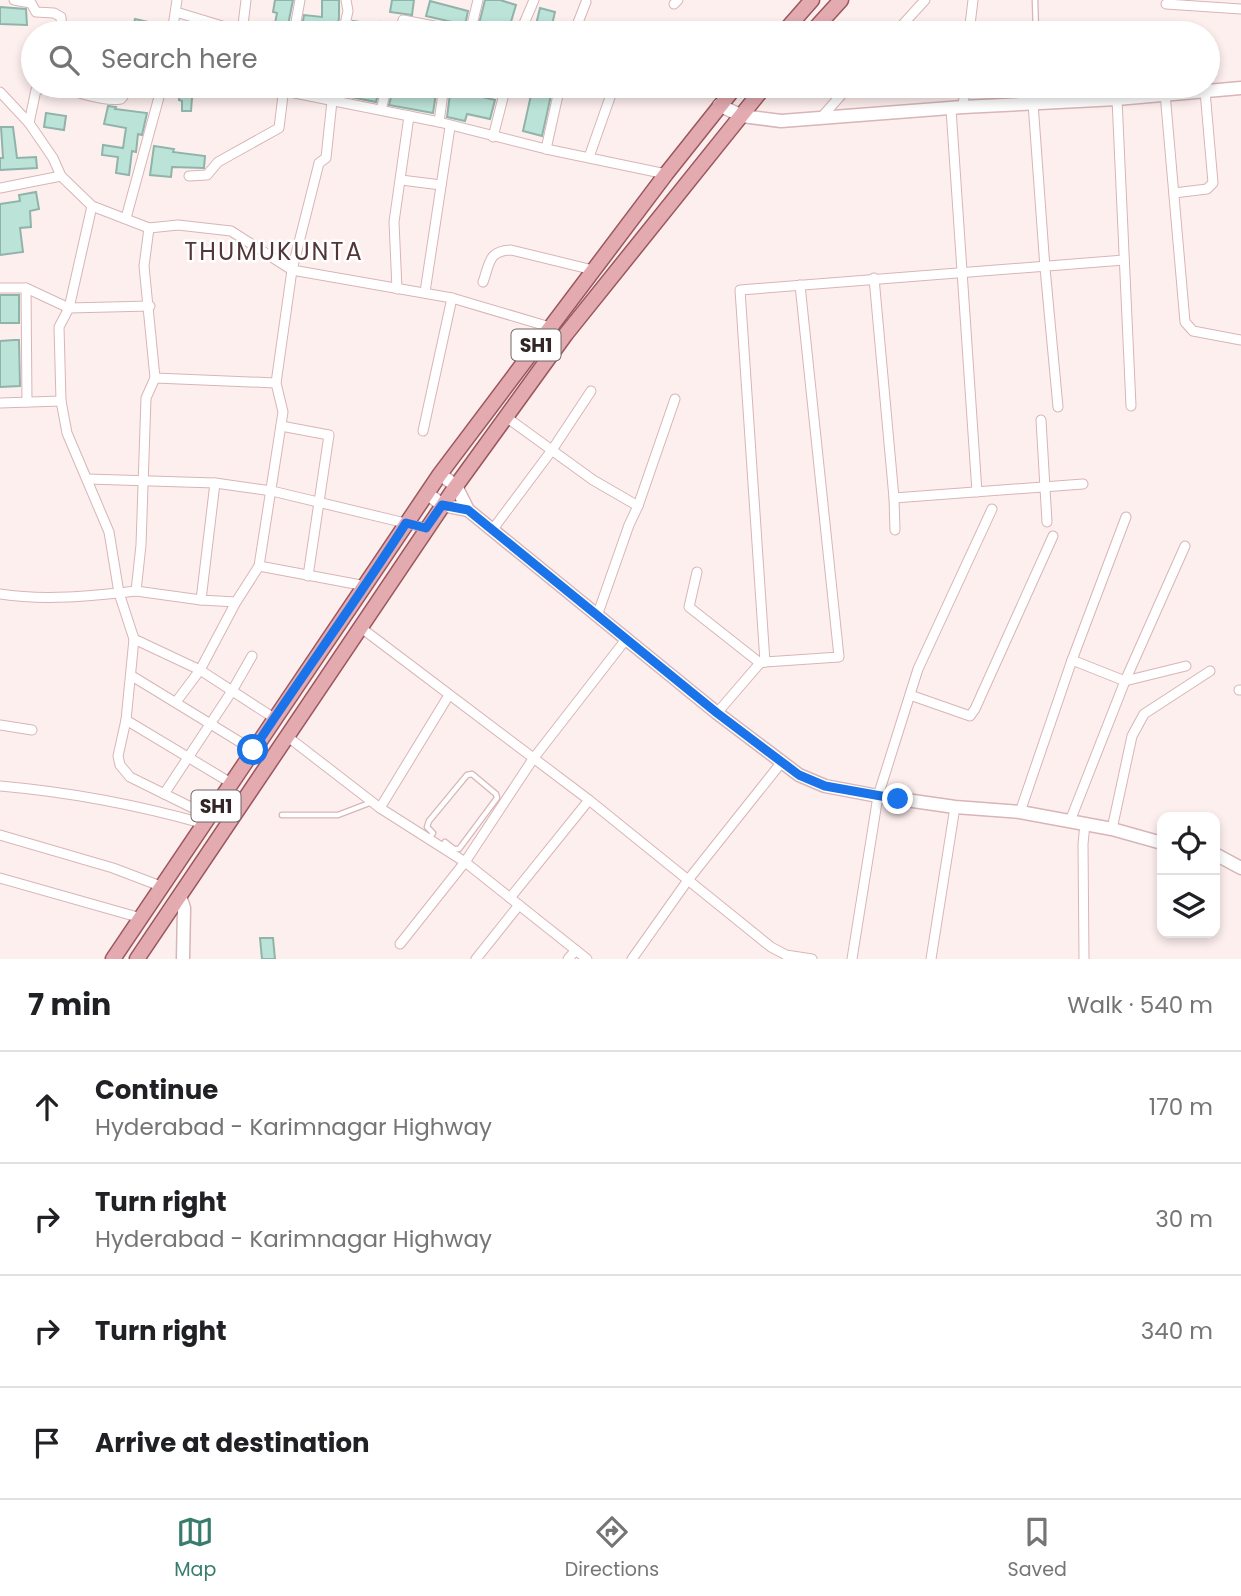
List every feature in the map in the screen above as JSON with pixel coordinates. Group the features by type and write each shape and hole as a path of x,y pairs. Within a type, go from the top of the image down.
{"main road":[{"path":"794,21 812,0"},
{"path":"822,21 841,0"},
{"name":"SH1","path":"113,959 440,474 725,98"},
{"name":"SH1","path":"137,959 442,505 566,334 755,98"}],"street":[{"path":"14,0 31,3 36,12 54,13 61,17 61,21"},
{"path":"174,21 177,0"},
{"path":"243,21 246,0"},
{"path":"296,21 300,0"},
{"path":"346,0 348,11 346,21"},
{"path":"473,21 478,0"},
{"path":"525,21 534,0"},
{"path":"906,21 925,0"},
{"path":"971,21 973,0"},
{"path":"579,21 585,1"},
{"path":"1166,4 1194,3 1241,9"},
{"path":"176,12 204,21"},
{"path":"1220,90 1241,88"},
{"path":"0,95 29,123 61,176 92,206 149,228 178,225 231,231 292,270 425,292 550,327"},
{"path":"29,123 34,98"},
{"path":"104,98 122,98"},
{"path":"126,218 155,98"},
{"path":"189,176 207,175 218,162 279,128 283,98"},
{"path":"322,98 666,174"},
{"path":"381,110 384,98"},
{"path":"439,122 442,98"},
{"path":"493,137 503,98"},
{"path":"546,149 557,98"},
{"path":"589,157 610,98"},
{"path":"820,119 838,98"},
{"path":"961,98 957,108 962,272 977,492"},
{"path":"719,104 739,116 754,120 781,121 1124,98"},
{"path":"1166,98 1185,322 1193,331 1241,340"},
{"path":"1174,193 1207,189 1213,183 1206,98"},
{"path":"1116,99 1131,406"},
{"path":"176,702 200,670 236,602 259,566 284,412 276,383 292,270 319,163 326,158 330,100"},
{"path":"1036,103 1045,268 1058,407"},
{"path":"397,289 394,222 410,116"},
{"path":"425,292 450,127"},
{"path":"0,188 61,176"},
{"path":"401,180 441,185"},
{"path":"92,206 69,308 59,327 61,401 67,433 109,532 119,593 134,639 126,720 118,756 120,765 130,777 164,793 207,820"},
{"path":"136,591 141,545 146,398 155,378 144,266 149,228"},
{"path":"483,282 493,255 499,251 511,250 593,270"},
{"path":"717,713 762,662 740,290 1124,260"},
{"path":"874,278 895,530"},
{"path":"697,572 689,607 762,662 839,657 800,285"},
{"path":"0,288 26,288 69,308 150,306"},
{"path":"26,288 27,402"},
{"path":"423,431 452,298"},
{"path":"155,378 276,383"},
{"path":"493,529 552,450 591,391"},
{"path":"597,616 675,399"},
{"path":"0,403 61,401"},
{"path":"506,417 593,480 638,506"},
{"path":"1041,420 1047,522"},
{"path":"281,426 329,435 308,576"},
{"path":"440,474 456,486 468,510 717,713 799,775 825,786 878,796 955,807 1020,812 1112,829 1157,842"},
{"path":"88,478 215,483 272,491 426,528"},
{"path":"201,600 215,483"},
{"path":"894,498 1083,484"},
{"path":"427,493 442,505 468,510"},
{"path":"852,959 878,796 918,669 992,509"},
{"path":"1020,812 1072,660 1126,517"},
{"path":"910,695 970,716 1053,536"},
{"path":"1070,821 1125,681 1185,546"},
{"path":"259,566 366,586"},
{"path":"0,594 21,597 92,596 136,591 236,602"},
{"path":"360,627 589,800 771,947 786,955 812,959"},
{"path":"400,944 465,862 533,759 627,638"},
{"path":"134,639 200,670 274,718"},
{"path":"164,793 189,758 252,656"},
{"path":"1072,660 1125,681 1185,666"},
{"path":"1112,829 1132,736 1138,723 1144,714 1210,671"},
{"path":"132,676 253,750"},
{"path":"376,805 449,695"},
{"path":"126,720 231,783"},
{"path":"0,725 32,730"},
{"path":"288,737 376,805 465,862 587,959"},
{"path":"632,959 688,880 781,763"},
{"path":"0,786 29,788 207,820"},
{"path":"510,898 589,800"},
{"path":"931,959 955,807"},
{"path":"1084,959 1083,854 1086,824"},
{"path":"0,835 113,868 163,887"},
{"path":"1220,856 1241,867"},
{"path":"0,878 141,918"},
{"path":"180,896 184,908 183,959"},
{"path":"477,959 519,905"},
{"path":"568,959 576,950"}],"lane":[{"path":"1035,0 1036,21"},
{"path":"1036,103 1037,98"},
{"path":"429,839 433,833 427,827 429,821 467,775 472,774 496,793 497,798 459,849 454,849 445,842 441,847"},
{"path":"282,815 338,815 376,805"}],"building":[{"path":"275,0 293,0 289,21 275,21 277,13 273,12"},
{"path":"322,0 339,0 338,21 303,21 304,15 322,17"},
{"path":"392,0 414,0 412,15 390,12"},
{"path":"485,0 500,0 516,5 511,21 480,21"},
{"path":"430,1 468,11 466,21 448,21 426,16"},
{"path":"0,7 26,9 27,21 21,21 21,25 0,24"},
{"path":"540,8 555,12 553,21 537,21"},
{"path":"192,98 191,111 182,111 182,101 179,100"},
{"path":"356,98 377,98 376,102"},
{"path":"391,98 435,98 433,113 389,105"},
{"path":"449,98 495,100 490,119 467,114 465,121 447,117"},
{"path":"530,98 550,98 542,136 523,131"},
{"path":"108,106 147,113 142,135 138,134 136,152 132,151 129,175 116,173 118,157 102,155 103,145 123,148 126,128 104,124"},
{"path":"46,113 66,116 64,130 44,127"},
{"path":"1,127 13,127 17,158 36,157 37,168 0,170 0,158 3,158"},
{"path":"154,146 174,149 173,152 205,156 204,168 172,167 171,177 150,175"},
{"path":"36,192 39,209 30,211 31,227 20,228 23,252 0,255 0,204 20,201 19,195"},
{"path":"0,295 19,295 19,323 0,323"},
{"path":"19,340 20,386 0,387 0,341"},
{"path":"260,938 273,938 275,959 262,959"}],"district":[{"name":"THUMUKUNTA","path":"274,251"}],"route":[{"path":"253,750 406,523 426,528 442,505 468,510 717,713 799,775 825,786 898,799"}]}
